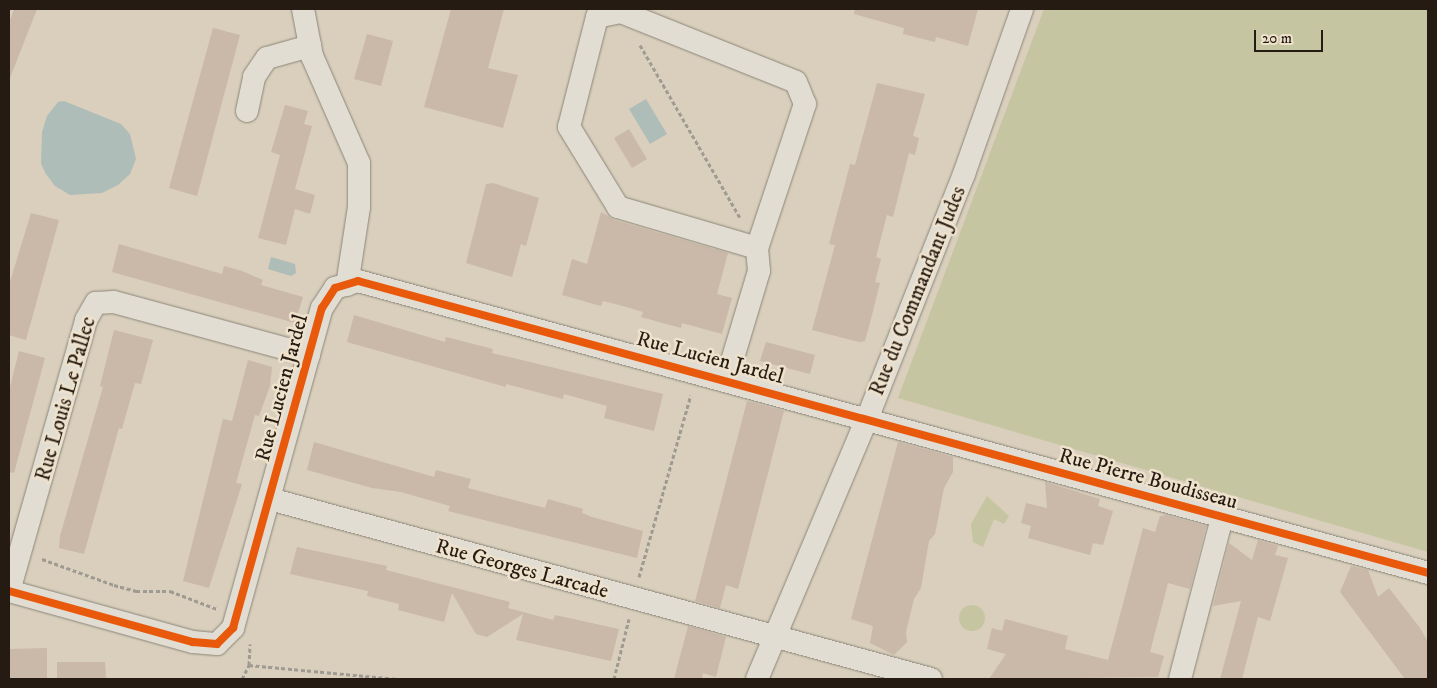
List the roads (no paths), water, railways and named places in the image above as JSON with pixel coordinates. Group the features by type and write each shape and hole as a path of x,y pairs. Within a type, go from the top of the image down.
{"street":[{"path":"304,9 310,46 359,163 360,207 347,285"},
{"name":"Rue du Commandant Judes","path":"757,679 867,419 964,174 1022,9"},
{"path":"726,381 759,271 757,248 806,104 796,82 621,12 597,17 569,127 618,207 757,248"},
{"path":"247,111 254,77 267,58 310,46"},
{"name":"Rue Lucien Jardel","path":"9,591 193,642 217,644 233,628 322,308 335,288 358,282 867,419"},
{"name":"Rue Louis Le Pallec","path":"9,591 22,553 86,320 96,303 114,302 309,355"},
{"name":"Rue Pierre Boudisseau","path":"867,419 1222,518 1425,571"},
{"name":"Rue Georges Larcade","path":"270,499 634,600 931,679"},
{"path":"1180,679 1222,518"}]}
